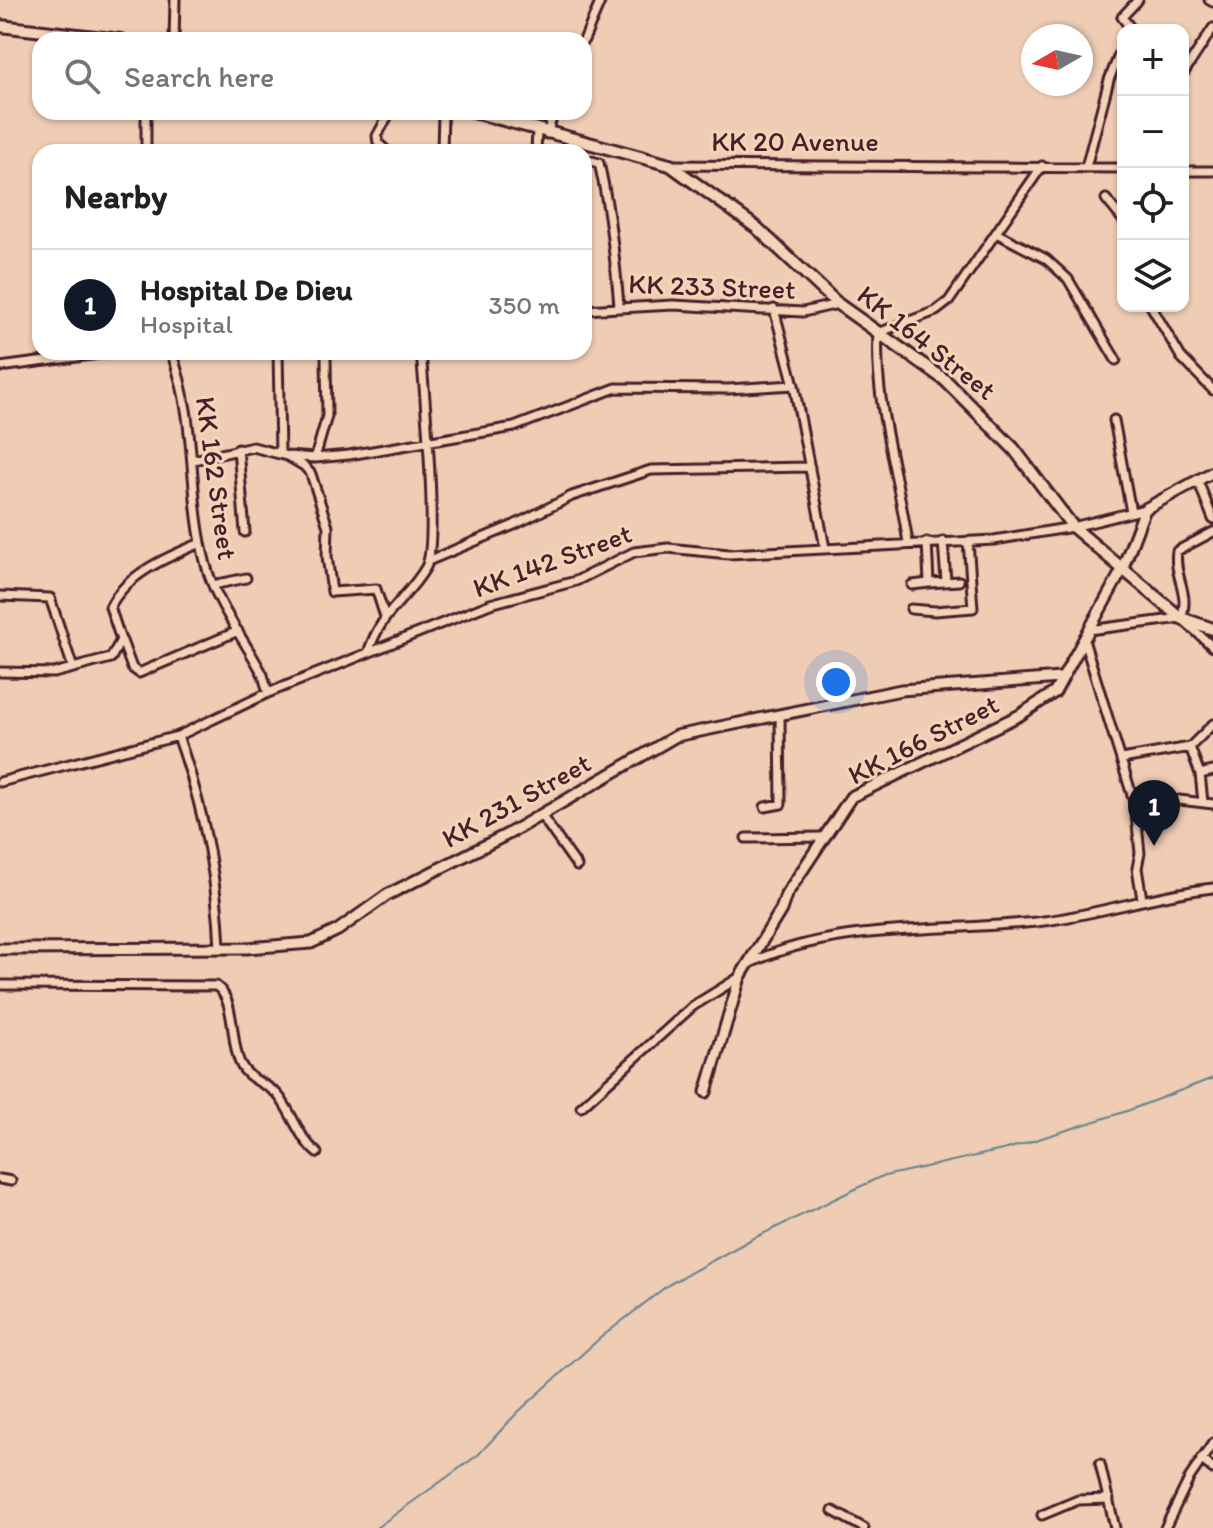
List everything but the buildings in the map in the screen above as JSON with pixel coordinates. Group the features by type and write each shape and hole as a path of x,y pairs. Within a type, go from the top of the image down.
{"main road":[{"path":"0,26 52,32"},
{"name":"KK 20 Avenue","path":"501,120 542,132 568,144"},
{"name":"KK 20 Avenue","path":"592,150 670,165"},
{"name":"KK 164 Street","path":"670,165 757,228 838,304 916,357 982,413 1019,455 1073,527 1122,570 1181,618 1213,629"}],"street":[{"path":"174,32 175,0"},
{"path":"587,32 601,0"},
{"path":"1126,24 1122,17 1138,0"},
{"path":"1189,62 1213,28"},
{"path":"1086,167 1117,60"},
{"path":"146,120 146,144"},
{"path":"379,144 377,136 386,120"},
{"path":"442,144 443,120"},
{"path":"538,144 549,120"},
{"path":"592,161 599,163 601,173 614,246 619,306"},
{"name":"KK 20 Avenue","path":"670,165 1117,168"},
{"path":"908,543 898,473 879,391 878,333 943,307 998,234 1042,166"},
{"path":"1189,171 1213,171"},
{"path":"1106,199 1117,213"},
{"path":"998,234 1046,259 1068,279 1116,360"},
{"name":"KK 233 Street","path":"592,309 619,306 803,312 838,304"},
{"path":"774,309 794,385 825,548"},
{"path":"1155,312 1181,357 1213,390"},
{"path":"0,367 54,360"},
{"name":"KK 162 Street","path":"173,360 184,397 193,460 191,481 201,543 213,585 263,675 268,693"},
{"path":"278,360 283,455"},
{"path":"315,458 327,416 326,360"},
{"path":"368,653 375,629 428,561 431,544 422,360"},
{"path":"193,460 253,447 283,455 315,458 427,443 514,427 616,388 728,389 794,385"},
{"path":"1114,420 1131,512"},
{"path":"238,449 245,532"},
{"path":"283,455 311,474 328,527 327,556 332,592 376,589 385,617"},
{"path":"428,561 514,525 572,496 651,470 810,467"},
{"path":"1145,509 1213,472"},
{"path":"1198,481 1213,519"},
{"name":"KK 142 Street","path":"0,782 178,736 268,693 490,604 576,581 634,552 649,548 729,554 968,541 1073,527 1145,509"},
{"name":"KK 166 Street","path":"706,1092 740,977 786,895 851,797 1020,715 1050,697 1122,570 1145,509"},
{"path":"1181,618 1187,603 1175,562 1177,551 1213,532"},
{"path":"943,541 946,581"},
{"path":"911,609 973,608 968,541"},
{"path":"927,542 929,583"},
{"path":"201,543 153,565 118,595 110,607 132,668 139,673 238,631"},
{"path":"213,585 246,578"},
{"path":"912,585 959,581"},
{"path":"0,596 50,598 73,668"},
{"path":"1142,899 1137,868 1140,853 1136,811 1086,635 1181,618"},
{"path":"1181,618 1213,647"},
{"path":"0,672 46,673 111,658 121,640"},
{"name":"KK 231 Street","path":"0,949 273,947 323,939 387,895 541,815 676,736 901,690 1060,678"},
{"path":"765,807 781,804 780,715"},
{"path":"1122,759 1190,747 1213,724"},
{"path":"178,736 209,835 217,886 220,948"},
{"path":"1190,747 1200,774 1203,802"},
{"path":"1200,774 1213,771"},
{"path":"1136,811 1179,800 1213,804"},
{"path":"541,815 577,866"},
{"path":"746,838 824,837"},
{"path":"748,964 779,950 813,942 973,924 1041,921 1142,899 1213,888"},
{"path":"581,1107 693,1006 740,977"},
{"path":"0,985 216,986 226,1003 234,1045 247,1075 275,1092 305,1142 317,1153"},
{"path":"0,1179 11,1181"},
{"path":"1165,1528 1201,1459 1213,1443"},
{"path":"1201,1459 1213,1469"},
{"path":"1100,1464 1115,1528"},
{"path":"1042,1515 1078,1500 1109,1499"},
{"path":"833,1511 864,1528"}],"waterway":[{"path":"376,1528 478,1455 518,1412 599,1339 668,1285 752,1239 880,1177 1007,1149 1127,1111 1213,1078"}],"place":[{"name":"Hospital De Dieu","path":"1154,846"}]}
